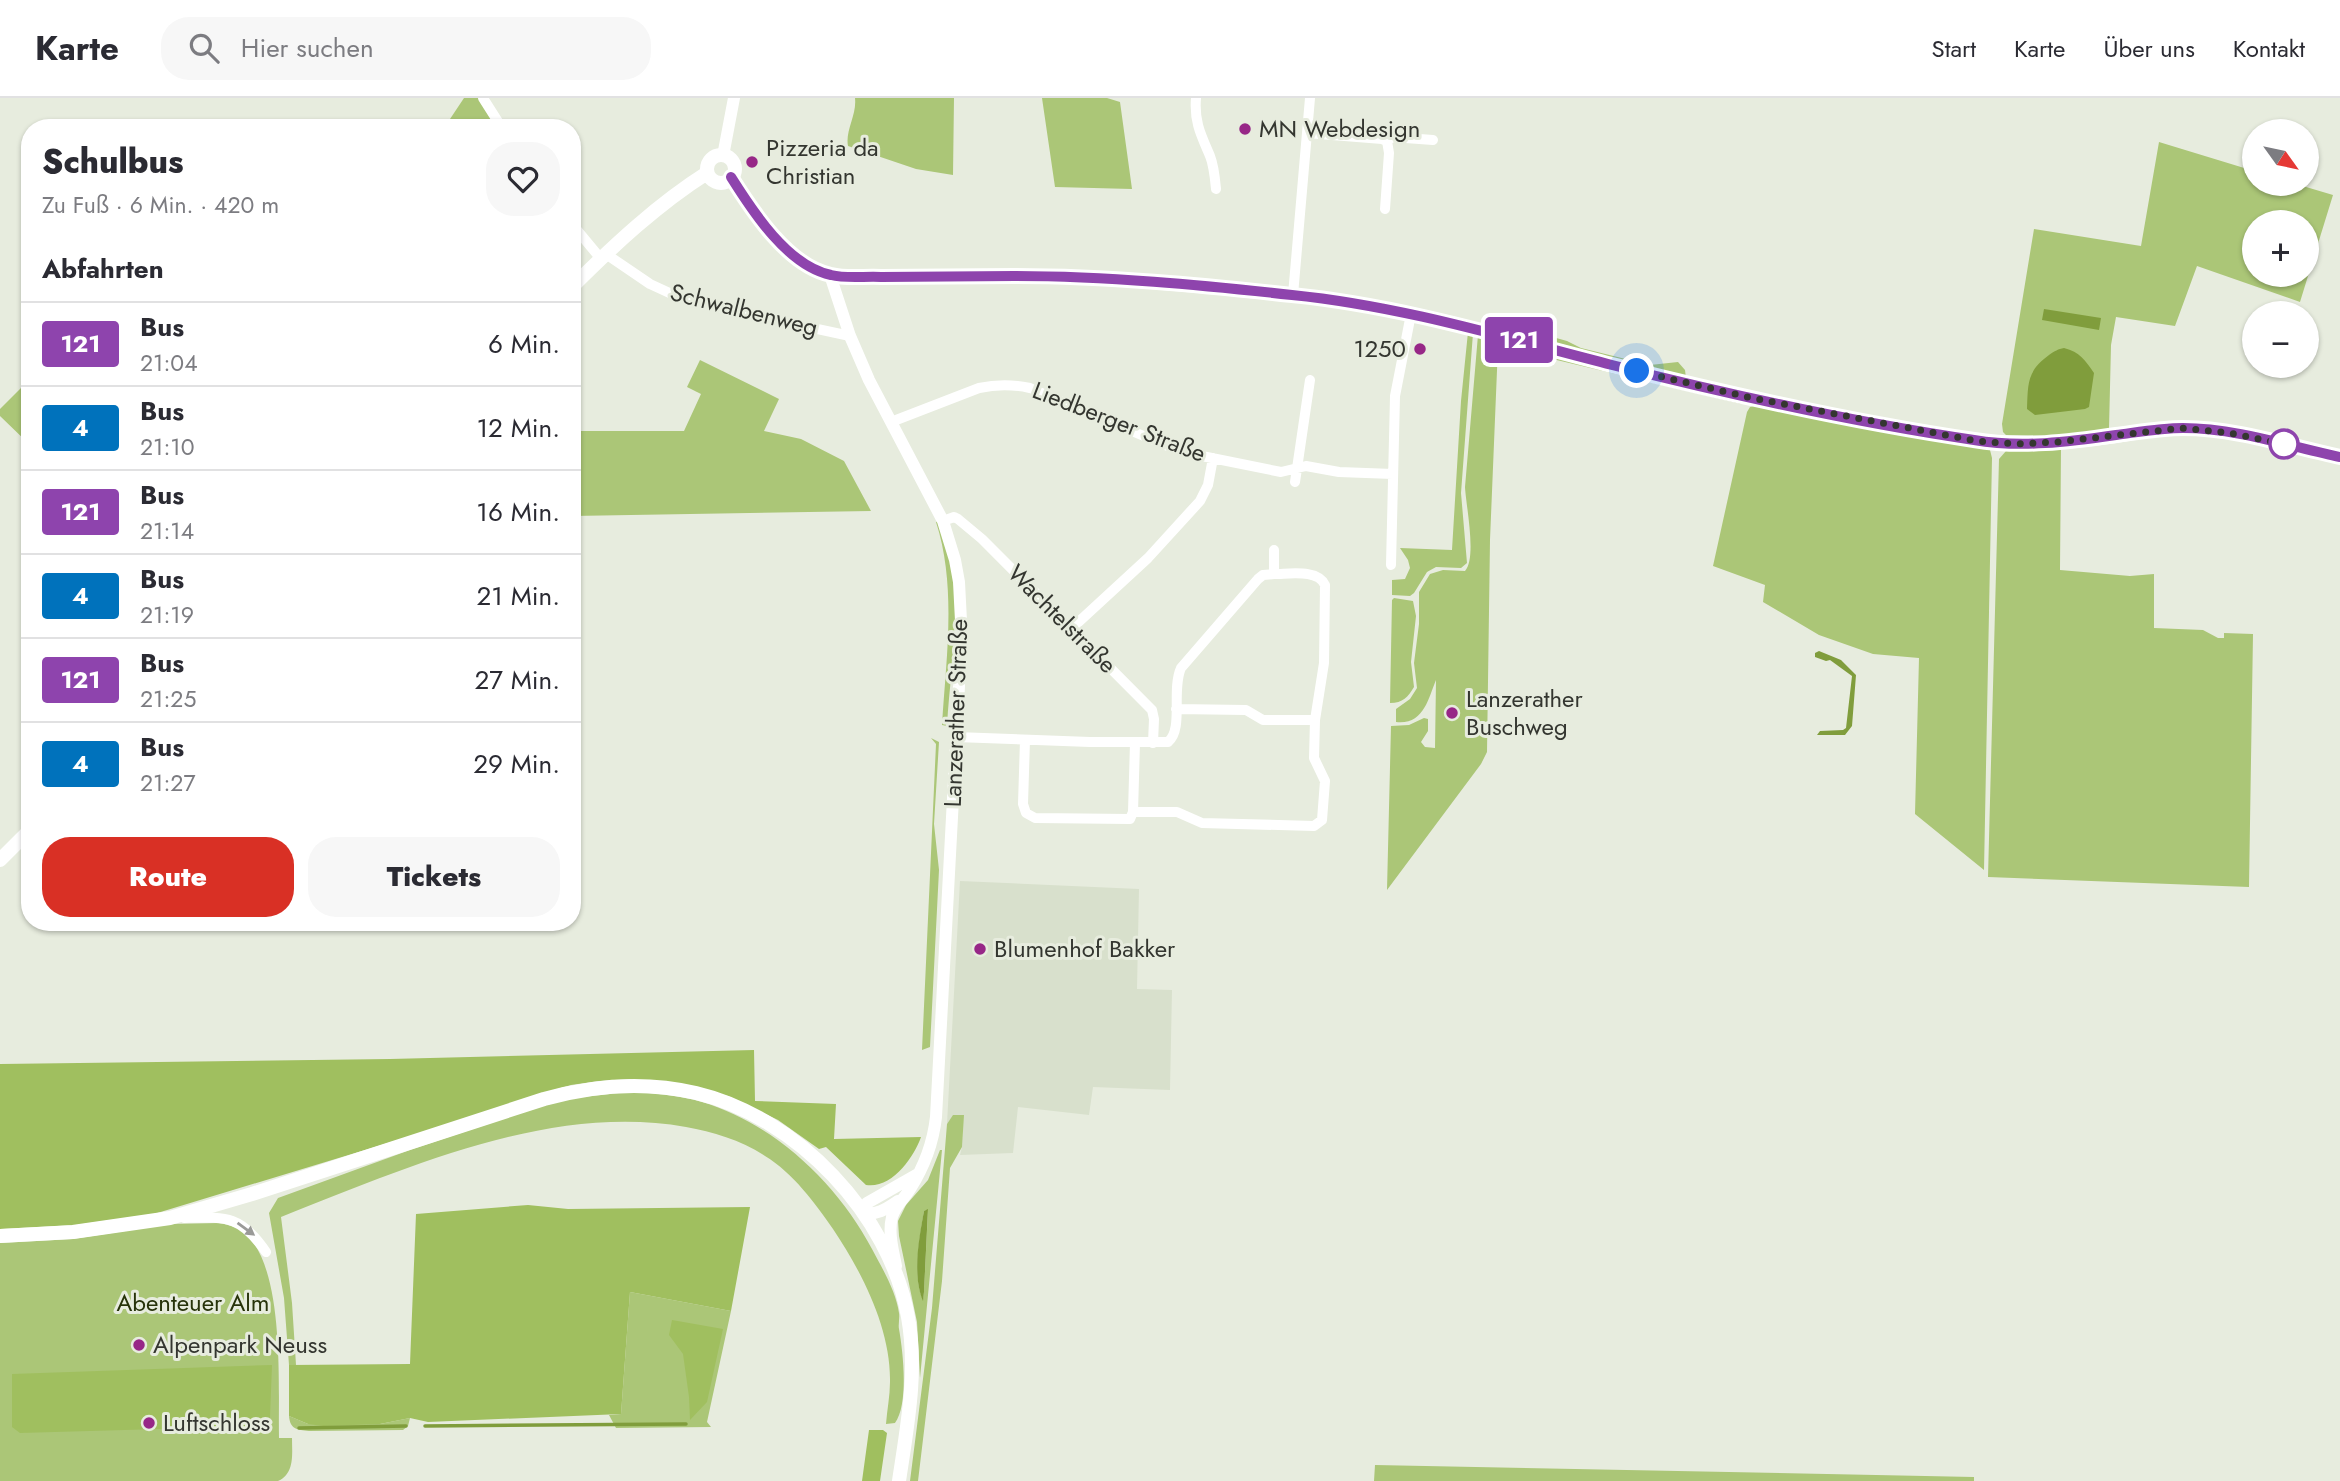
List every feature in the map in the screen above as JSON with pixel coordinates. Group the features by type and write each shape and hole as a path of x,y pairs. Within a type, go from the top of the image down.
{"main road":[{"path":"581,278 660,208 707,173 711,160 723,156 733,164 734,173 728,181 718,183 707,173"},
{"path":"731,177 782,246 797,260 830,275 1081,278 1293,295 1444,320 1701,387 1832,415 1977,441 2016,444 2057,442 2159,429 2204,429 2340,457"},
{"path":"0,860 21,839"},
{"path":"0,1236 73,1233 170,1218 544,1099 589,1089 636,1086 698,1094 761,1119 814,1157 845,1188 880,1242 900,1287 908,1315 913,1367 899,1481"}],"street":[{"path":"483,98 496,119"},
{"path":"723,156 734,98"},
{"path":"1196,98 1199,135 1212,161 1216,189"},
{"path":"1293,295 1310,98"},
{"path":"1307,132 1387,141"},
{"path":"1387,141 1392,137 1433,140"},
{"path":"1385,209 1389,153 1387,141"},
{"name":"Schwalbenweg","path":"581,234 603,257 676,296 850,336"},
{"name":"Lanzerather Straße","path":"830,275 850,336 943,521 955,560 961,607 936,1117 930,1151 895,1208 891,1227 900,1287"},
{"path":"1391,565 1395,396 1411,314"},
{"path":"1295,482 1310,380"},
{"name":"Liedberger Straße","path":"891,422 979,388 1016,385 1030,388 1165,445 1213,458 1281,472 1306,466 1339,472 1393,474"},
{"path":"1072,628 1148,558 1200,501 1208,485 1213,458"},
{"name":"Wachtelstraße","path":"943,521 954,517 962,521 1152,710 1153,743"},
{"path":"1274,574 1275,550"},
{"path":"956,737 1168,742 1174,736 1177,677 1187,660 1258,579 1263,575 1274,574 1315,575 1324,582 1324,663 1315,720 1315,763 1325,781 1324,815 1319,824 1306,826 1202,823 1177,812 1133,811"},
{"path":"1176,709 1246,710 1263,719 1315,720"},
{"path":"1025,740 1023,804 1028,815 1035,818 1131,818 1135,743"},
{"path":"903,1198 882,1212 863,1213 867,1203 918,1174"},
{"path":"170,1218 212,1217 236,1222 254,1234 266,1252"}],"shaded area":[{"path":"2044,309 2101,318 2099,330 2042,320"},
{"path":"2064,348 2082,357 2094,373 2089,407 2035,415 2027,409 2030,378 2042,361 2056,350"},
{"path":"1819,651 1841,660 1856,675 1852,726 1845,735 1817,735 1820,731 1846,728 1852,676 1830,660 1815,657 1815,653"},
{"path":"960,881 1139,889 1137,989 1172,990 1170,1090 1093,1087 1089,1115 1018,1107 1013,1153 960,1155 963,1122 953,1116 947,1124"},
{"path":"754,1050 755,1101 836,1104 834,1139 921,1137 913,1154 893,1177 876,1185 866,1185 826,1147 819,1149 778,1120 728,1096 630,1079 599,1081 571,1085 530,1097 154,1214 76,1225 0,1229 0,1064 390,1059"},
{"path":"528,1205 568,1209 750,1207 731,1311 630,1292 621,1414 428,1422 410,1418 380,1424 323,1426 308,1424 289,1416 289,1365 410,1364 416,1214"},
{"path":"928,1209 923,1301 918,1280 917,1256 924,1211"},
{"path":"672,1320 723,1329 707,1402 690,1420 683,1354 669,1335"},
{"path":"272,1365 270,1417 264,1426 20,1433 12,1427 12,1374"},
{"path":"869,1430 883,1430 887,1433 880,1481 862,1481"}],"green space":[{"path":"464,98 480,98 493,119 450,119"},
{"path":"855,98 954,98 953,175 916,169 848,146"},
{"path":"1042,98 1107,98 1120,102 1132,189 1055,187"},
{"path":"2159,142 2242,167 2242,196 2319,196 2319,191 2333,195 2319,240 2319,210 2242,210 2242,282 2197,266 2175,326 2116,317 2111,345 2109,429 2054,436 2006,435 2002,424 2034,229 2141,246"},
{"path":"2257,287 2305,287 2300,301"},
{"path":"1484,318 1567,341 1581,348 1650,365 1678,362 1685,370 1686,378 1482,325"},
{"path":"1468,332 1473,333 1461,493 1467,563 1461,568 1436,567 1427,572 1410,596 1392,595 1392,580 1405,579 1410,568 1400,548 1452,550"},
{"path":"1478,335 1733,399 1742,404 1498,346 1490,540 1487,752 1481,764 1387,890 1391,726 1409,725 1424,718 1428,719 1428,731 1421,742 1425,747 1435,748 1436,680 1419,715 1405,722 1396,722 1396,709 1410,699 1417,688 1414,663 1419,624 1419,592 1430,574 1443,570 1465,571 1470,555 1465,487"},
{"path":"700,360 779,399 764,431 801,439 844,461 871,511 581,516 581,431 684,431 701,394 687,387"},
{"path":"21,388 21,436 0,416 0,409"},
{"path":"1756,405 1990,450 1992,458 1984,870 1915,814 1919,658 1873,654 1819,635 1763,602 1765,585 1713,566 1747,412 1750,407"},
{"path":"2061,447 2060,570 2130,576 2154,574 2154,628 2203,630 2218,638 2224,638 2224,633 2253,634 2249,887 1988,877 1999,459 2006,451"},
{"path":"938,521 950,558 955,604 947,726 942,725 948,597 936,522"},
{"path":"1392,600 1413,601 1416,616 1411,662 1414,687 1405,699 1390,703"},
{"path":"931,738 939,742 934,824 939,870 930,1047 922,1050 936,744"},
{"path":"628,1092 693,1100 729,1112 779,1141 822,1179 841,1201 872,1249 895,1296 904,1377 902,1403 895,1423 886,1424 890,1387 889,1362 886,1342 873,1302 844,1246 803,1189 775,1163 737,1141 686,1127 634,1122 583,1124 531,1132 479,1145 378,1179 281,1217 292,1303 296,1365 289,1365 284,1298 269,1213 278,1198 535,1108 573,1098"},
{"path":"953,1115 964,1115 962,1147 950,1168 942,1281 918,1481 910,1481 932,1308 947,1124"},
{"path":"942,1150 920,1378 917,1322 898,1221 906,1205 928,1180","holes":["928,1210 923,1299 918,1280 918,1256 924,1211"]},
{"name":"Alpenpark Neuss","path":"219,1223 235,1227 248,1236 260,1254 268,1277 277,1332 279,1438 292,1438 290,1468 283,1478 278,1481 0,1481 0,1243 73,1239 170,1224"},
{"path":"630,1292 731,1311 707,1422 711,1427 616,1428 609,1415 621,1414"},
{"path":"289,1416 308,1424 380,1424 410,1418 408,1426 403,1430 309,1431 295,1428"},
{"path":"1375,1465 1974,1477 1974,1481 1374,1481"}],"waterway":[{"path":"425,1426 686,1424"},
{"path":"299,1428 406,1426"}],"bus line":[{"name":"121","path":"731,177 782,246 797,260 830,275 1081,278 1293,295 1444,320 1690,384 1832,415 1977,441 2016,444 2057,442 2182,428 2230,433 2340,457"}],"place":[{"name":"MN Webdesign","path":"1245,129"},
{"name":"Pizzeria da Christian","path":"752,162"},
{"name":"1250","path":"1420,349"},
{"name":"Lanzerather Buschweg","path":"1452,713"},
{"name":"Blumenhof Bakker","path":"980,949"},
{"name":"Alpenpark Neuss","path":"139,1345"},
{"name":"Luftschloss","path":"149,1423"}],"route":[{"path":"1637,371 1832,415 1977,441 2016,444 2057,442 2182,428 2230,433 2284,444"}],"park label":[{"name":"Abenteuer Alm","path":"193,1303"}]}
